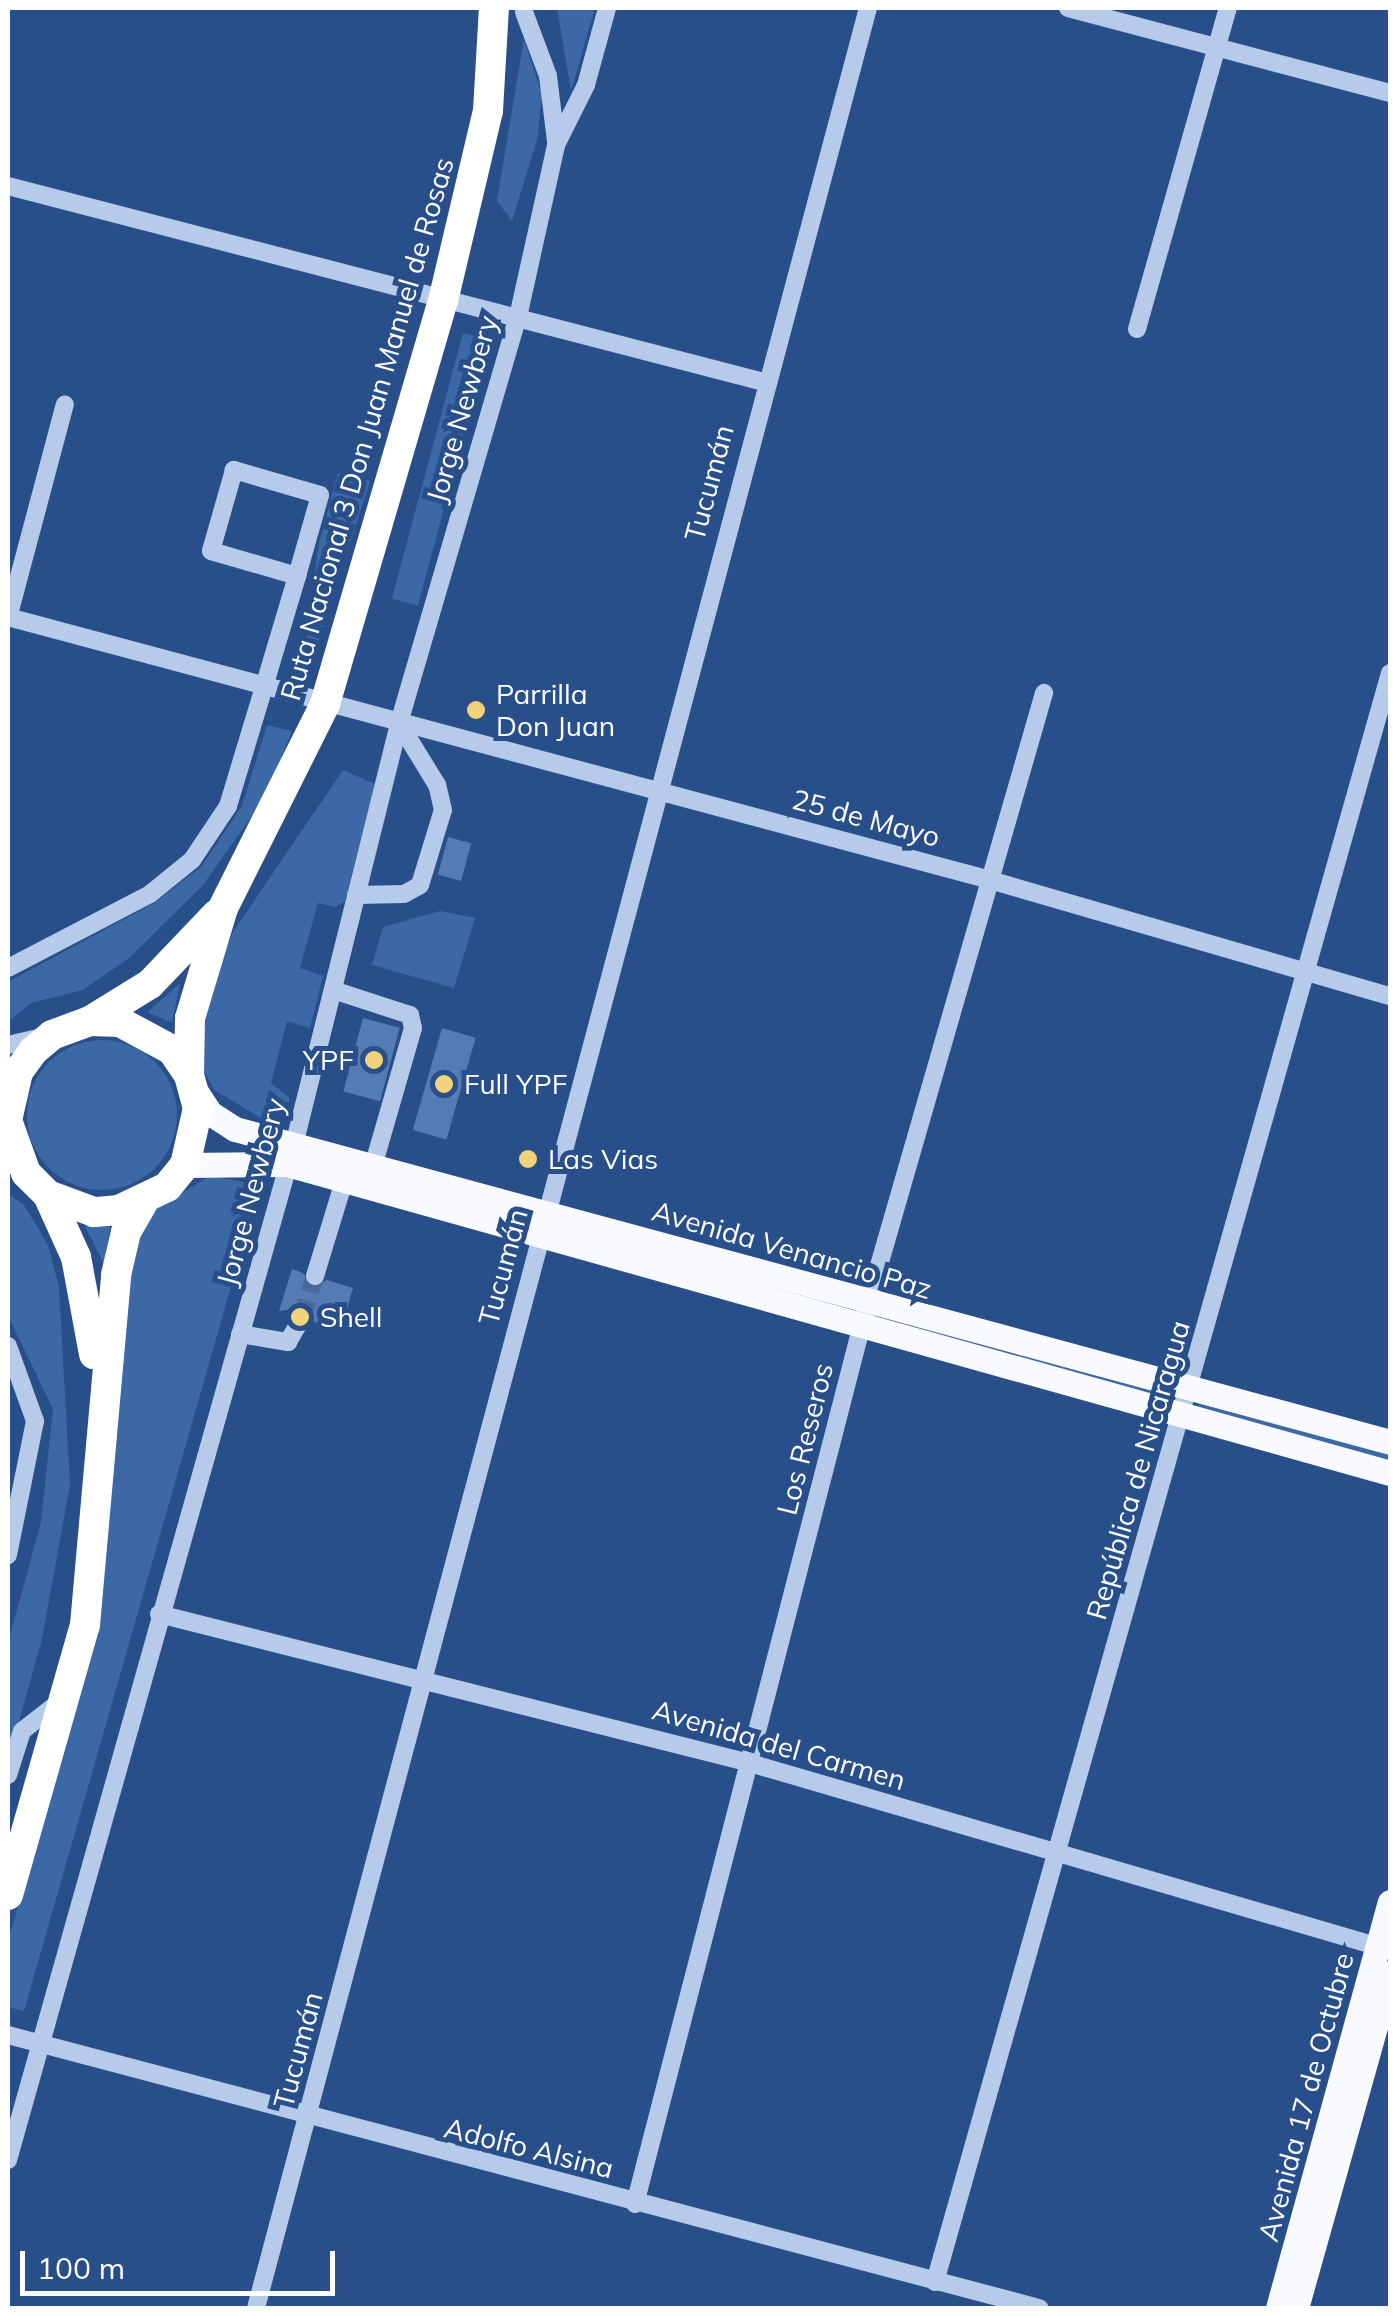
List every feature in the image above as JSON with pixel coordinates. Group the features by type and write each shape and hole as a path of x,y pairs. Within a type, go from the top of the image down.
{"highway":[{"name":"Ruta Nacional 3 Don Juan Manuel de Rosas","path":"192,1082 190,1018 223,908 325,704 443,301 509,11"},
{"name":"Ruta Nacional 3 Don Juan Manuel de Rosas","path":"90,1022 150,984 223,908"},
{"path":"10,1887 68,1695 92,1578 100,1417 116,1275 126,1232 143,1203 185,1165 198,1128 192,1082 148,1032 90,1022 52,1035 18,1072 8,1131 26,1174 48,1195 76,1257 90,1315 100,1417"},
{"path":"48,1195 94,1212 143,1203"}],"main road":[{"name":"Avenida Venancio Paz","path":"192,1082 222,1123 344,1180 868,1303 1390,1442"},
{"name":"Avenida Venancio Paz","path":"185,1165 291,1152 374,1163 542,1224 862,1328 1390,1472"},
{"name":"Avenida 17 de Octubre","path":"1278,2308 1387,1944 1390,1902"},
{"name":"Avenida 17 de Octubre","path":"1296,2308 1390,1973"}],"street":[{"name":"Jorge Newbery","path":"8,2160 291,1152 400,723 518,317 556,145 586,85 607,8"},
{"name":"Tucumán","path":"256,2308 309,2120 764,382 868,8"},
{"path":"1068,8 1390,93"},
{"path":"1137,329 1228,8"},
{"path":"509,11 548,76 556,145"},
{"path":"8,186 764,382"},
{"path":"8,617 65,404"},
{"path":"8,968 150,894 192,860 228,806 320,495 234,470 211,551 296,576"},
{"name":"25 de Mayo","path":"8,617 990,880 1390,996"},
{"name":"República de Nicaragua","path":"936,2282 1309,974 1390,673"},
{"name":"Los Reseros","path":"635,2204 868,1303 1044,694"},
{"path":"356,895 404,894 420,884 443,810 437,785 400,723"},
{"path":"332,990 410,1015 412,1028 374,1163"},
{"path":"8,1045 52,1035"},
{"path":"315,1276 344,1180"},
{"path":"240,1334 288,1342 302,1318"},
{"path":"8,1346 36,1421 15,1499 8,1554"},
{"name":"Avenida del Carmen","path":"159,1614 750,1763 1387,1944"},
{"path":"8,1775 22,1731 68,1695"},
{"path":"8,1844 10,1887"},
{"name":"Adolfo Alsina","path":"8,2035 309,2120 1039,2308"}],"shaded area":[{"path":"557,8 595,8 571,91"},
{"path":"524,39 542,95 537,140 512,221 497,201"},
{"path":"463,333 489,340 418,606 392,599"},
{"path":"338,473 370,481 311,665 306,643 319,543"},
{"path":"267,725 292,731 264,799 203,885 129,958 83,990 31,1003 8,1022 8,982 154,903 201,867 242,806"},
{"path":"343,770 375,784 345,901 335,907 318,903 300,968 323,976 310,1028 287,1021 271,1083 290,1098 286,1113 261,1118 214,1090 202,1067 207,995 233,932"},
{"path":"440,911 475,918 454,988 372,965 383,927"},
{"path":"180,983 172,1023 148,1012"},
{"path":"102,1040 131,1045 155,1062 172,1086 177,1115 172,1144 155,1168 131,1185 102,1190 73,1185 49,1168 32,1144 27,1115 32,1086 49,1062 73,1045"},
{"path":"210,1176 260,1185 24,2011 8,2007 8,1941 90,1655 123,1315 140,1228 160,1206"},
{"path":"8,1194 24,1205 48,1245 59,1287 70,1485 42,1639 8,1761 8,1643 41,1522 53,1409 8,1316"},
{"path":"111,1224 104,1264 85,1226"},
{"path":"903,1319 1164,1389 1161,1400 900,1330"},
{"path":"1200,1401 1390,1452 1387,1463 1197,1412"}],"building":[{"path":"448,837 471,843 461,881 438,875"},
{"path":"363,1018 400,1028 380,1101 343,1091"},
{"name":"Full YPF","path":"442,1028 476,1038 446,1140 413,1130"},
{"path":"292,1269 303,1273 312,1288 327,1280 353,1288 341,1330 314,1322 307,1307 279,1311"}],"tunnel":[{"path":"302,1318 315,1276"}],"place":[{"name":"Parrilla Don Juan","path":"476,710"},
{"name":"YPF","path":"374,1060"},
{"name":"Full YPF","path":"444,1084"},
{"name":"Las Vias","path":"528,1159"},
{"name":"Shell","path":"300,1317"}]}
